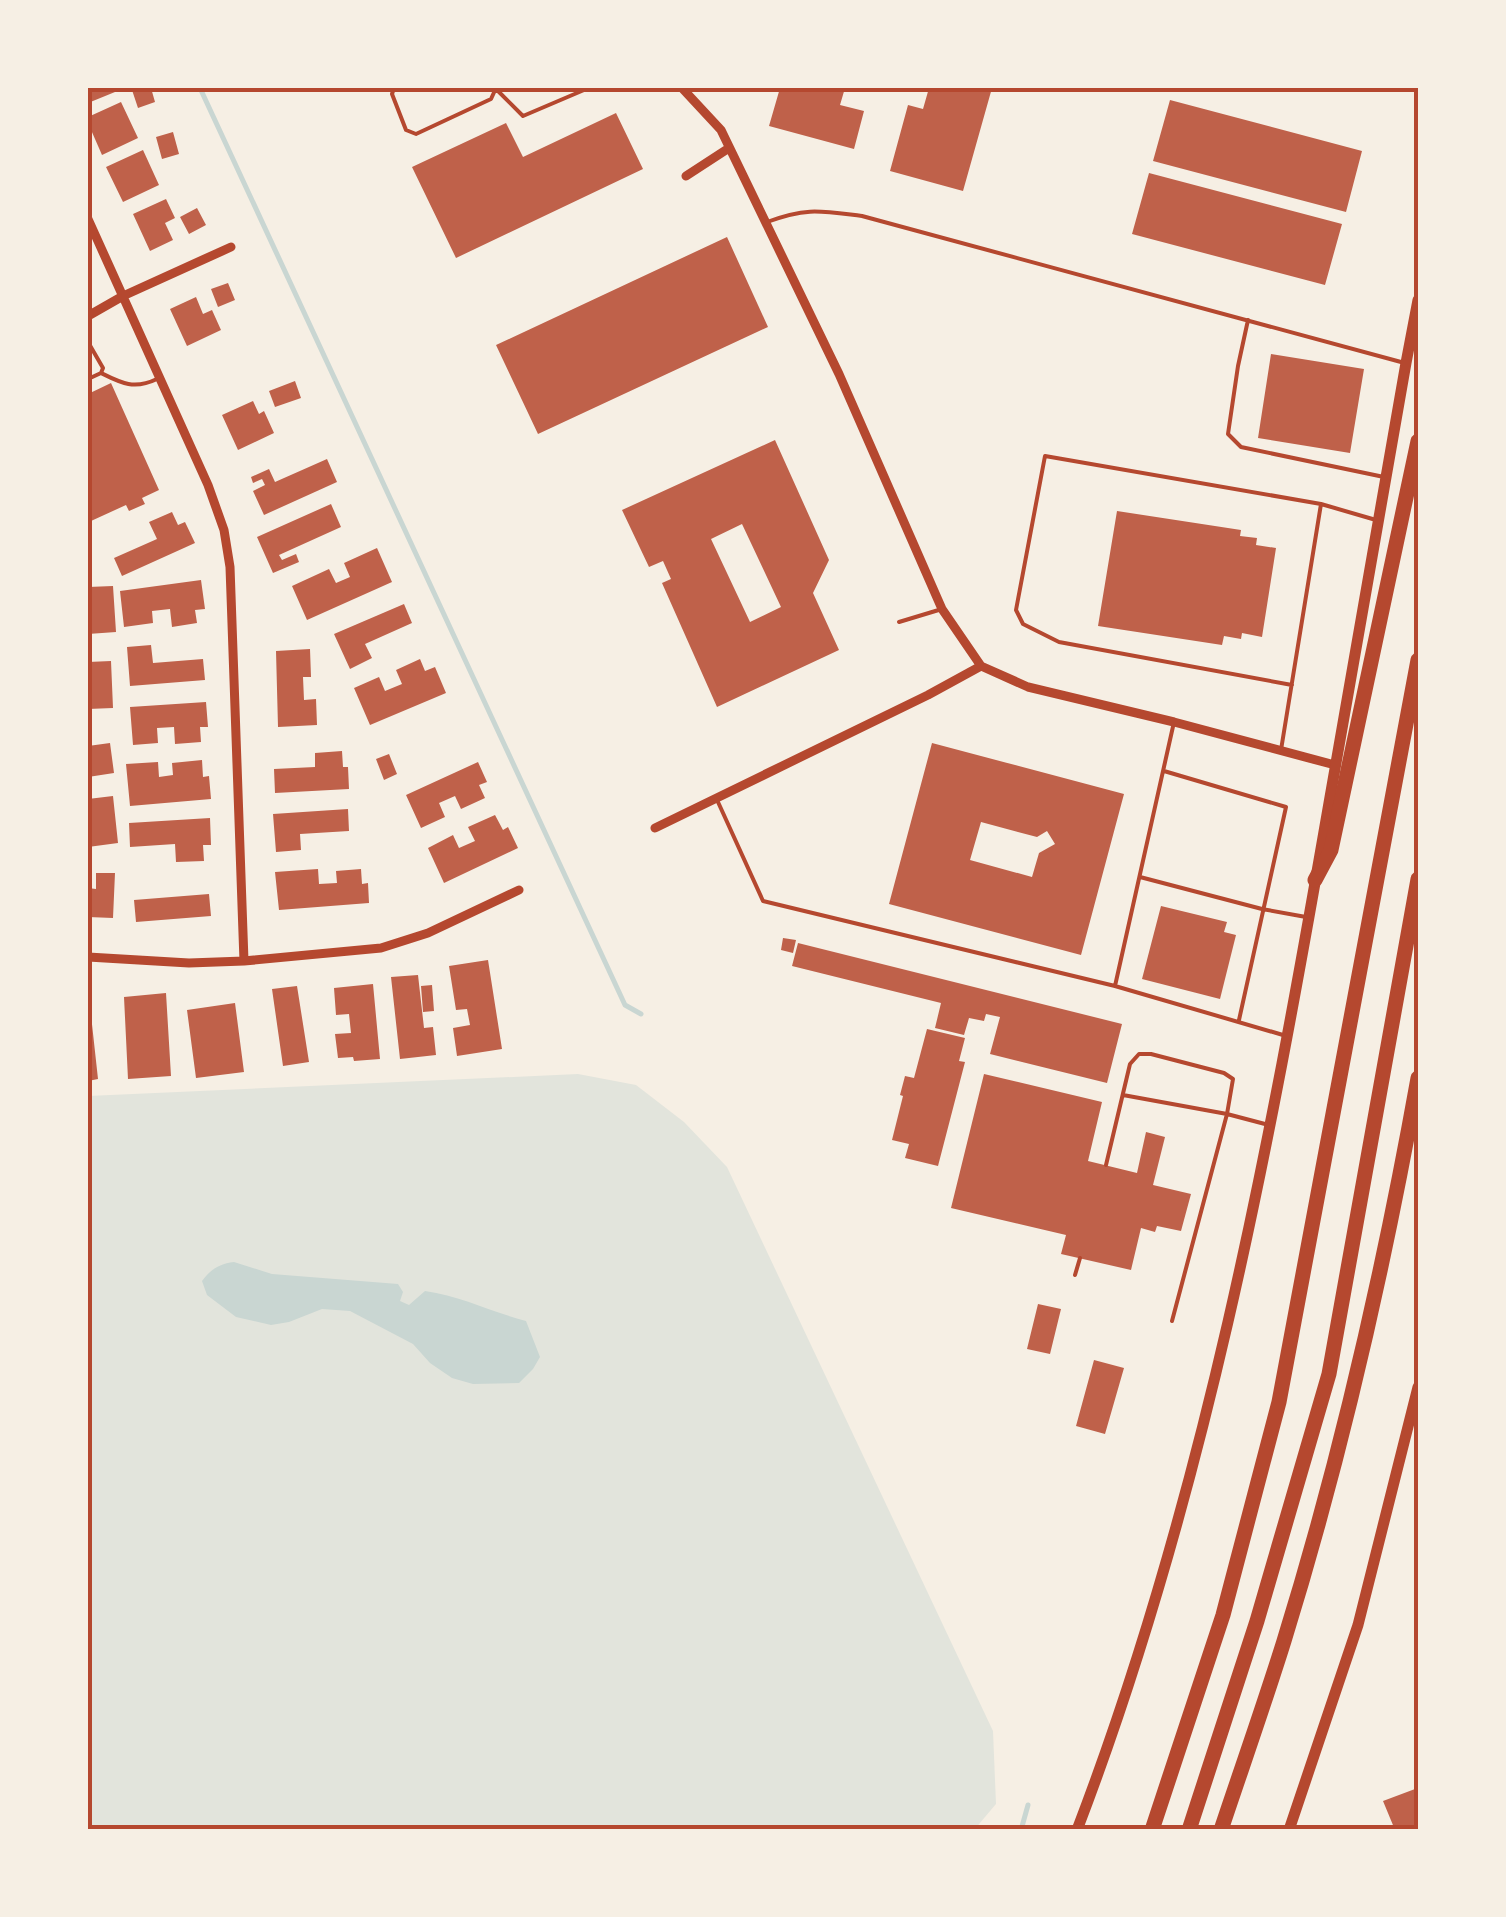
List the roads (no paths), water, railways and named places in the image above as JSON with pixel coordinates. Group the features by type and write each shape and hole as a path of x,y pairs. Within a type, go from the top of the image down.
{"highway":[{"path":"1315,880 1332,850 1418,441"},
{"path":"1152,1830 1223,1615 1280,1402 1418,660"},
{"path":"1189,1830 1257,1622 1328,1374 1418,879"},
{"path":"1221,1830 1284,1640 1336,1455 1381,1268 1418,1078"}],"main road":[{"path":"1077,1830 1156,1604 1225,1334 1310,918 1418,300"},
{"path":"1290,1830 1358,1624 1418,1387"}],"street":[{"path":"682,88 721,130 838,374 942,609 981,666 1028,687 1335,765"},
{"path":"686,176 729,148"},
{"path":"88,219 208,485 224,530 230,567 244,961"},
{"path":"88,316 232,247"},
{"path":"656,828 981,666"},
{"path":"88,957 189,963 381,948 428,934 520,890"}],"lane":[{"path":"394,88 392,94 406,130 416,134 491,100 496,88 523,116 584,88"},
{"path":"767,222 811,210 862,216 1406,363"},
{"path":"1248,320 1228,434 1241,446 1386,478"},
{"path":"88,342 104,368 88,379"},
{"path":"101,372 124,385 160,378"},
{"path":"1292,685 1060,642 1023,624 1016,610 1045,456 1321,504 1379,520"},
{"path":"1281,750 1321,504"},
{"path":"899,622 942,609"},
{"path":"1115,986 1174,722"},
{"path":"1164,772 1286,807 1238,1022"},
{"path":"717,798 763,901 1115,986 1287,1036"},
{"path":"1140,877 1310,918"},
{"path":"1106,1165 1130,1064 1139,1054 1224,1073 1233,1079 1172,1321"},
{"path":"1123,1095 1270,1125"},
{"path":"1075,1275 1080,1258"}],"waterway":[{"path":"200,88 625,1005 641,1014"},
{"path":"1021,1830 1028,1805"}]}
